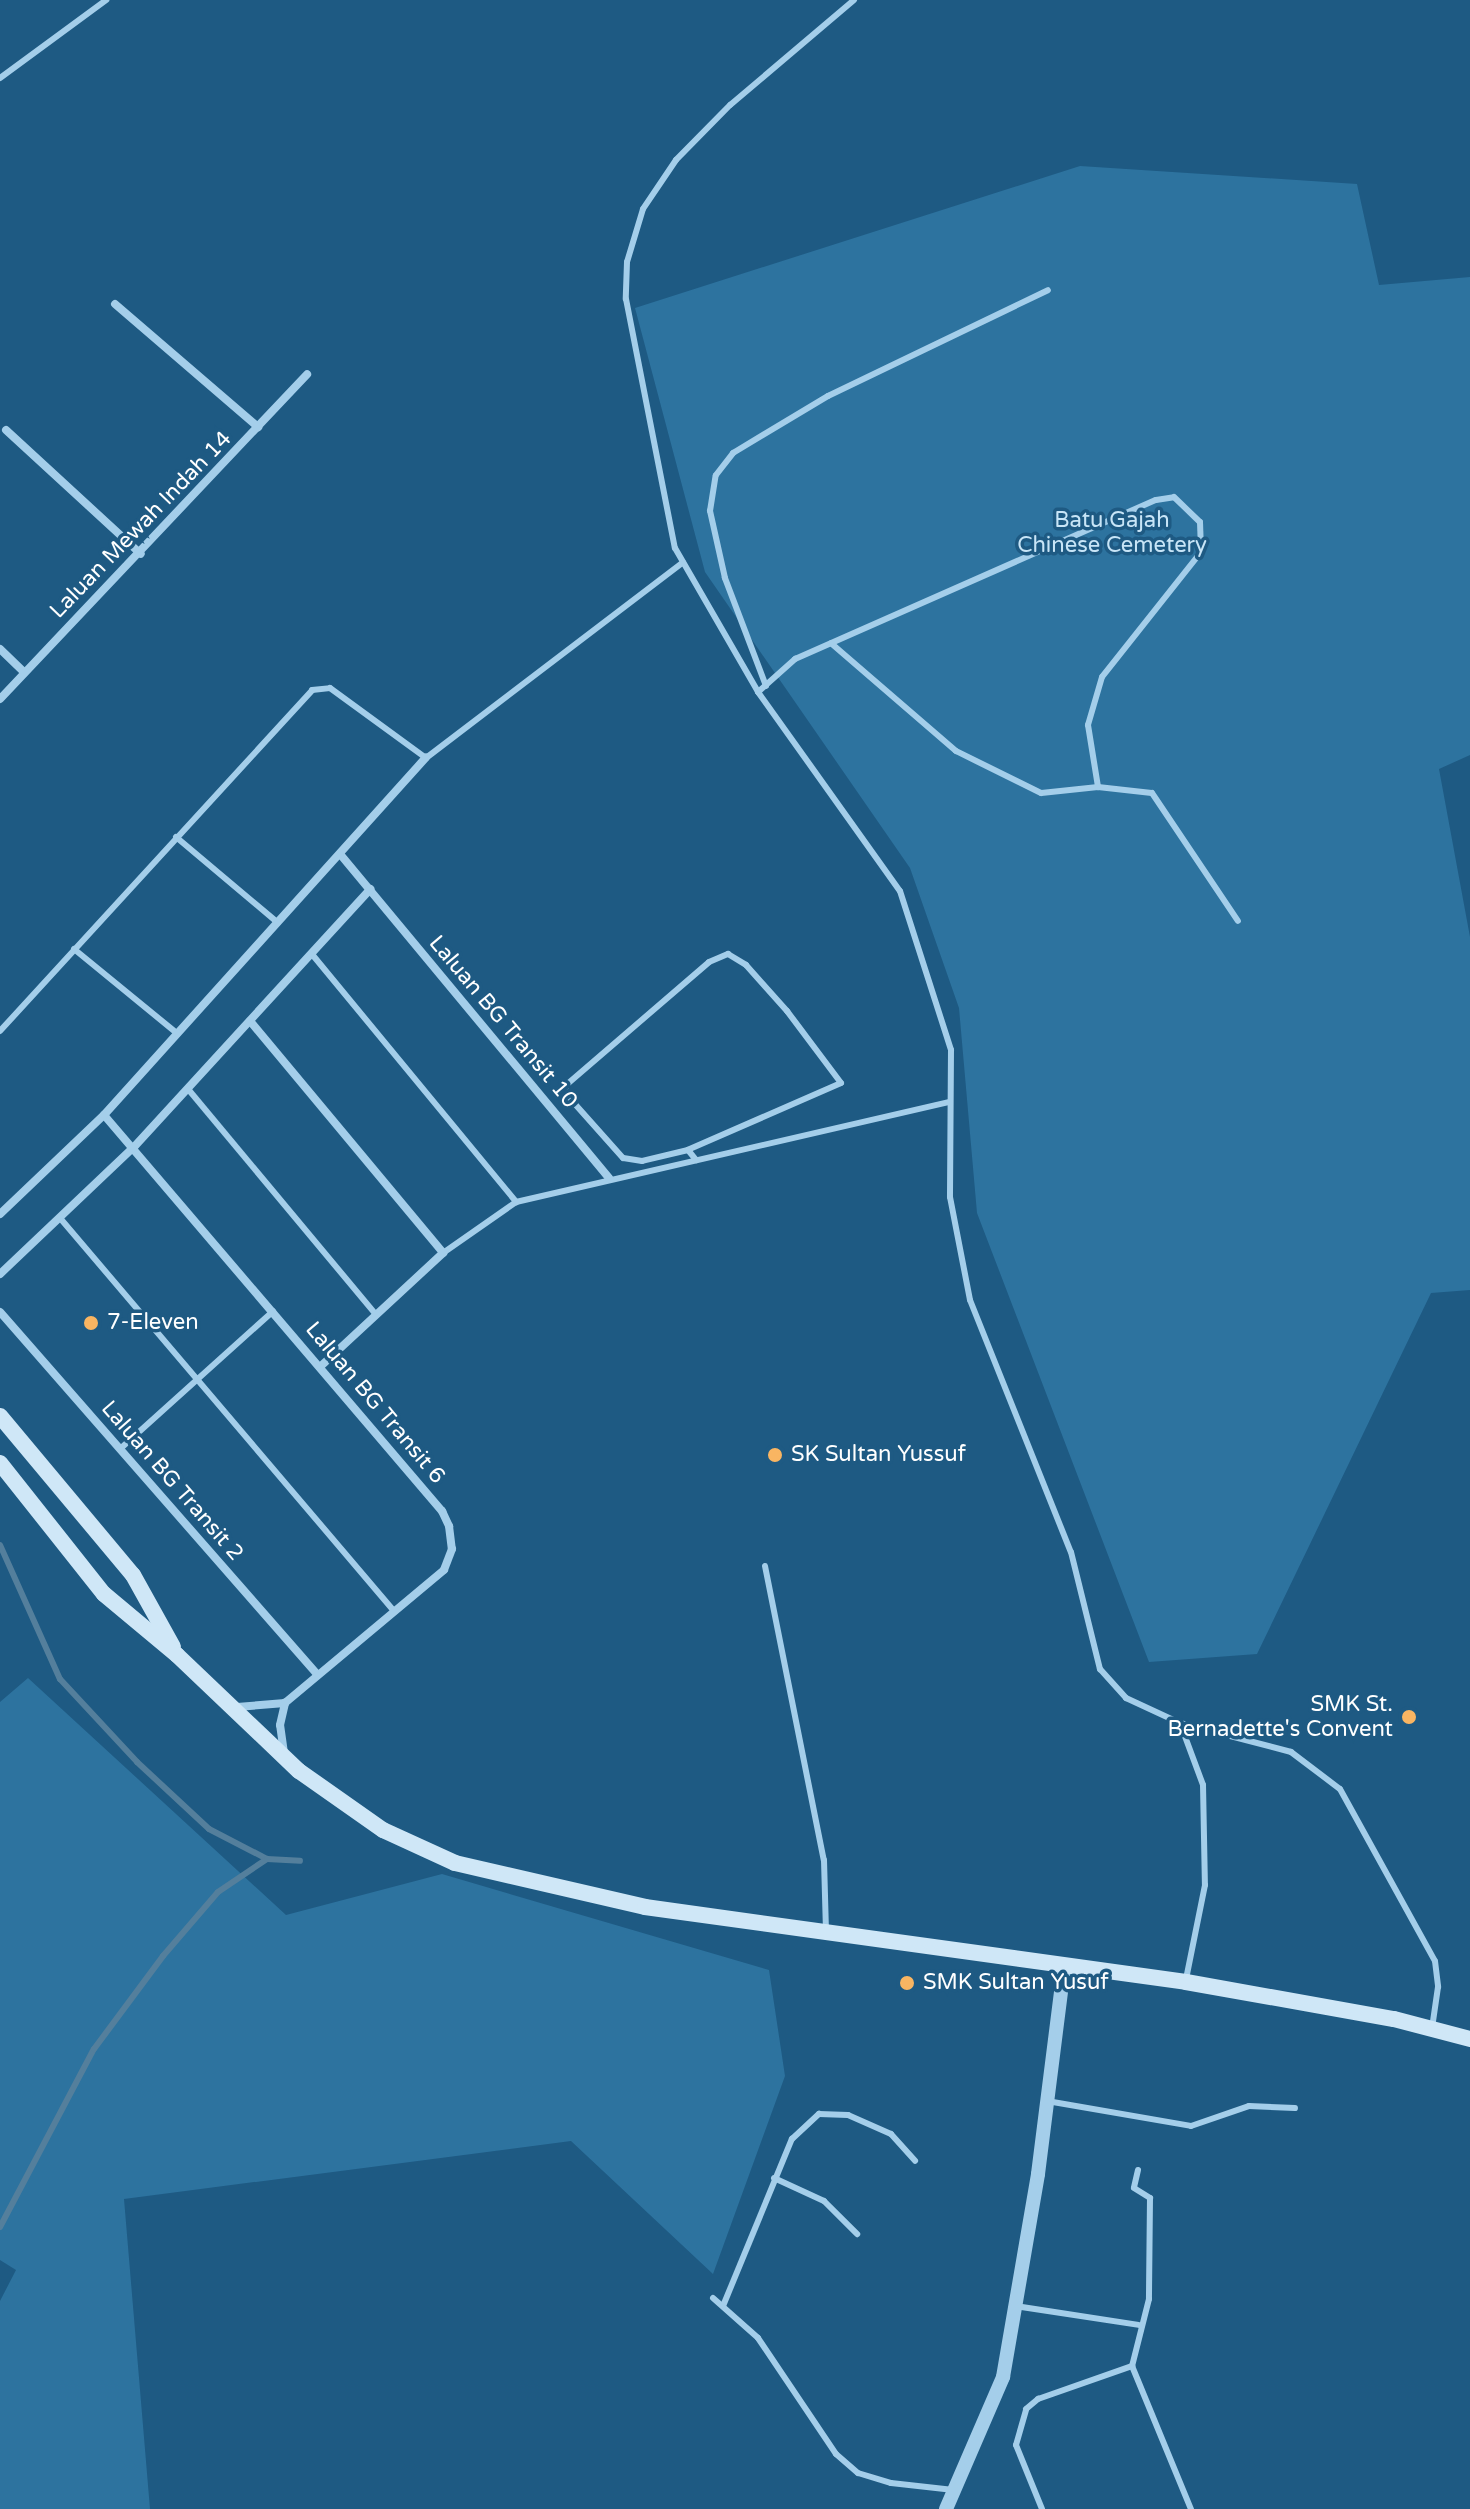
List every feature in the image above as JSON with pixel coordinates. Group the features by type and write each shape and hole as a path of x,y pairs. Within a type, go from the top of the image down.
{"main road":[{"path":"0,1416 133,1575 177,1655"},
{"path":"0,1463 104,1594 177,1655 285,1759 383,1830 455,1863 645,1907 1064,1969 1186,1982 1432,2028 1470,2039"}],"street":[{"path":"115,304 258,427"},
{"name":"Laluan Mewah Indah 14","path":"0,699 141,554 307,374"},
{"path":"6,430 141,554"},
{"path":"0,649 24,672"},
{"path":"0,1214 104,1115 426,758"},
{"name":"Laluan BG Transit 10","path":"340,854 609,1178"},
{"path":"0,1274 134,1147 370,889"},
{"path":"250,1021 443,1253 320,1367"},
{"name":"Laluan BG Transit 6","path":"104,1115 442,1511 449,1526 452,1549 444,1570 285,1703"},
{"name":"Laluan BG Transit 2","path":"0,1312 317,1674"},
{"path":"227,1704 249,1709 285,1703 280,1725 285,1759"},
{"path":"946,2509 957,2490 1003,2377 1047,2101 1064,1969"}],"lane":[{"path":"0,78 106,0"},
{"path":"854,0 730,105 676,160 643,209 627,262 626,299 646,417 675,548 758,692 900,891 951,1050 950,1197 970,1300 1071,1552 1100,1669 1126,1698 1180,1723 1291,1752 1340,1789 1435,1961 1438,1987 1432,2028"},
{"path":"766,686 722,565 710,511 716,475 733,453 828,396 1048,290"},
{"path":"758,692 795,659 1156,500 1174,497 1200,522 1201,552 1102,677 1088,725 1098,787"},
{"path":"0,1031 294,707 321,687 330,688 426,758 683,562"},
{"path":"831,643 956,751 1041,793 1098,787 1152,793 1238,921"},
{"path":"176,837 278,923"},
{"path":"74,949 178,1034"},
{"path":"311,953 516,1202"},
{"path":"728,954 746,965 787,1011 841,1083 688,1150 642,1161 623,1158 566,1094 565,1086 709,962 728,954"},
{"path":"188,1089 376,1315"},
{"path":"443,1253 516,1202 609,1178 950,1102"},
{"path":"688,1150 696,1160"},
{"path":"60,1218 394,1611"},
{"path":"120,1449 273,1311"},
{"path":"765,1566 824,1860 826,1933"},
{"path":"1180,1723 1204,1800 1205,1885 1186,1982"},
{"path":"1047,2101 1191,2126 1249,2106 1295,2108"},
{"path":"723,2306 741,2272 774,2178 792,2139 819,2114 848,2115 891,2134 915,2161"},
{"path":"1138,2170 1134,2188 1150,2198 1149,2299 1139,2325 1132,2366 1191,2509"},
{"path":"774,2178 824,2201 857,2234"},
{"path":"713,2298 758,2338 836,2454 858,2473 891,2483 957,2490"},
{"path":"1015,2306 1139,2325"},
{"path":"1042,2509 1016,2445 1026,2409 1038,2399 1132,2366"}],"green space":[{"name":"Batu Gajah Chinese Cemetery","path":"1080,166 1357,184 1379,285 1470,277 1470,755 1439,769 1470,937 1470,1290 1431,1293 1257,1654 1149,1662 977,1213 959,1008 910,868 705,572 635,308"},
{"path":"28,1678 286,1915 442,1874 769,1970 785,2076 713,2274 571,2141 124,2199 150,2509 0,2509 0,2301 16,2270 0,2260 0,1702"}],"waterway":[{"path":"0,1545 60,1679 137,1762 209,1829 267,1859"},
{"path":"0,2227 94,2049 163,1956 218,1892 267,1859 300,1861"}],"place":[{"name":"7-Eleven","path":"91,1323"},
{"name":"SK Sultan Yussuf","path":"775,1455"},
{"name":"SMK St. Bernadette's Convent","path":"1409,1717"},
{"name":"SMK Sultan Yusuf","path":"907,1983"}]}
